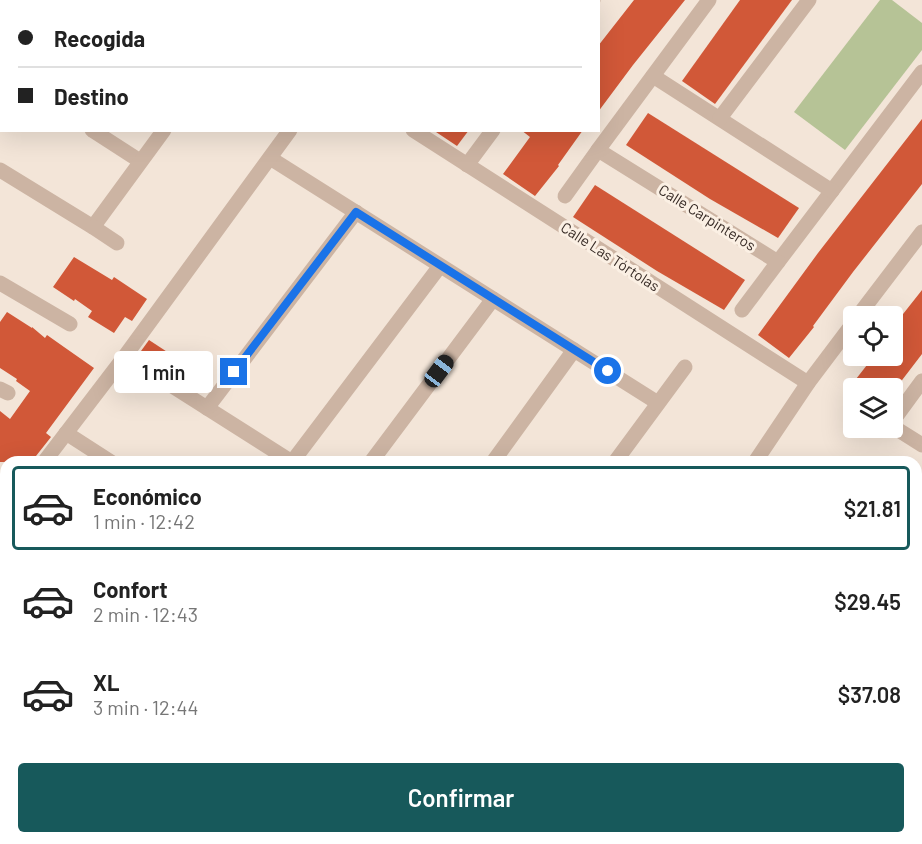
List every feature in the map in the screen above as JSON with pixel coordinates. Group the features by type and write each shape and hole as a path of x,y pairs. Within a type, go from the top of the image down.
{"street":[{"path":"565,196 709,0"},
{"path":"720,118 809,0"},
{"path":"653,76 832,190"},
{"path":"742,310 921,77"},
{"path":"95,132 140,161"},
{"path":"93,227 162,132"},
{"path":"49,456 289,132"},
{"name":"Calle Las Tórtolas","path":"416,132 808,383"},
{"path":"467,165 492,132"},
{"name":"Calle Carpinteros","path":"598,150 778,262"},
{"path":"270,158 658,403"},
{"path":"0,170 117,243"},
{"path":"207,408 356,212"},
{"path":"866,306 922,232"},
{"path":"297,456 440,266"},
{"path":"0,283 70,324"},
{"path":"375,456 493,299"},
{"path":"758,456 843,337"},
{"path":"497,456 574,350"},
{"path":"124,356 283,456"},
{"path":"619,456 685,366"},
{"path":"903,408 922,381"},
{"path":"903,432 922,445"},
{"path":"66,433 102,456"}],"green space":[{"path":"880,0 892,0 922,23 922,50 845,150 794,112"}],"building":[{"path":"634,0 685,0 600,109 600,43"},
{"path":"740,0 792,0 715,104 682,81"},
{"path":"648,113 799,208 778,238 710,199 626,145"},
{"path":"922,119 922,184 789,358 758,335"},
{"path":"436,132 468,132 457,146"},
{"path":"524,132 582,132 535,196 503,174 530,137"},
{"path":"595,185 745,280 724,310 657,271 573,217"},
{"path":"74,257 112,280 114,277 147,299 132,321 125,317 114,333 88,317 92,311 53,287"},
{"path":"922,290 922,354 903,379 857,378 866,366 903,366 903,314"},
{"path":"7,312 45,338 47,335 94,368 46,433 51,437 36,456 0,456 0,411 10,419 30,391 0,368 0,322"},
{"path":"149,340 210,380 201,393 141,351"}],"route":[{"path":"234,372 356,212 608,371"}]}
